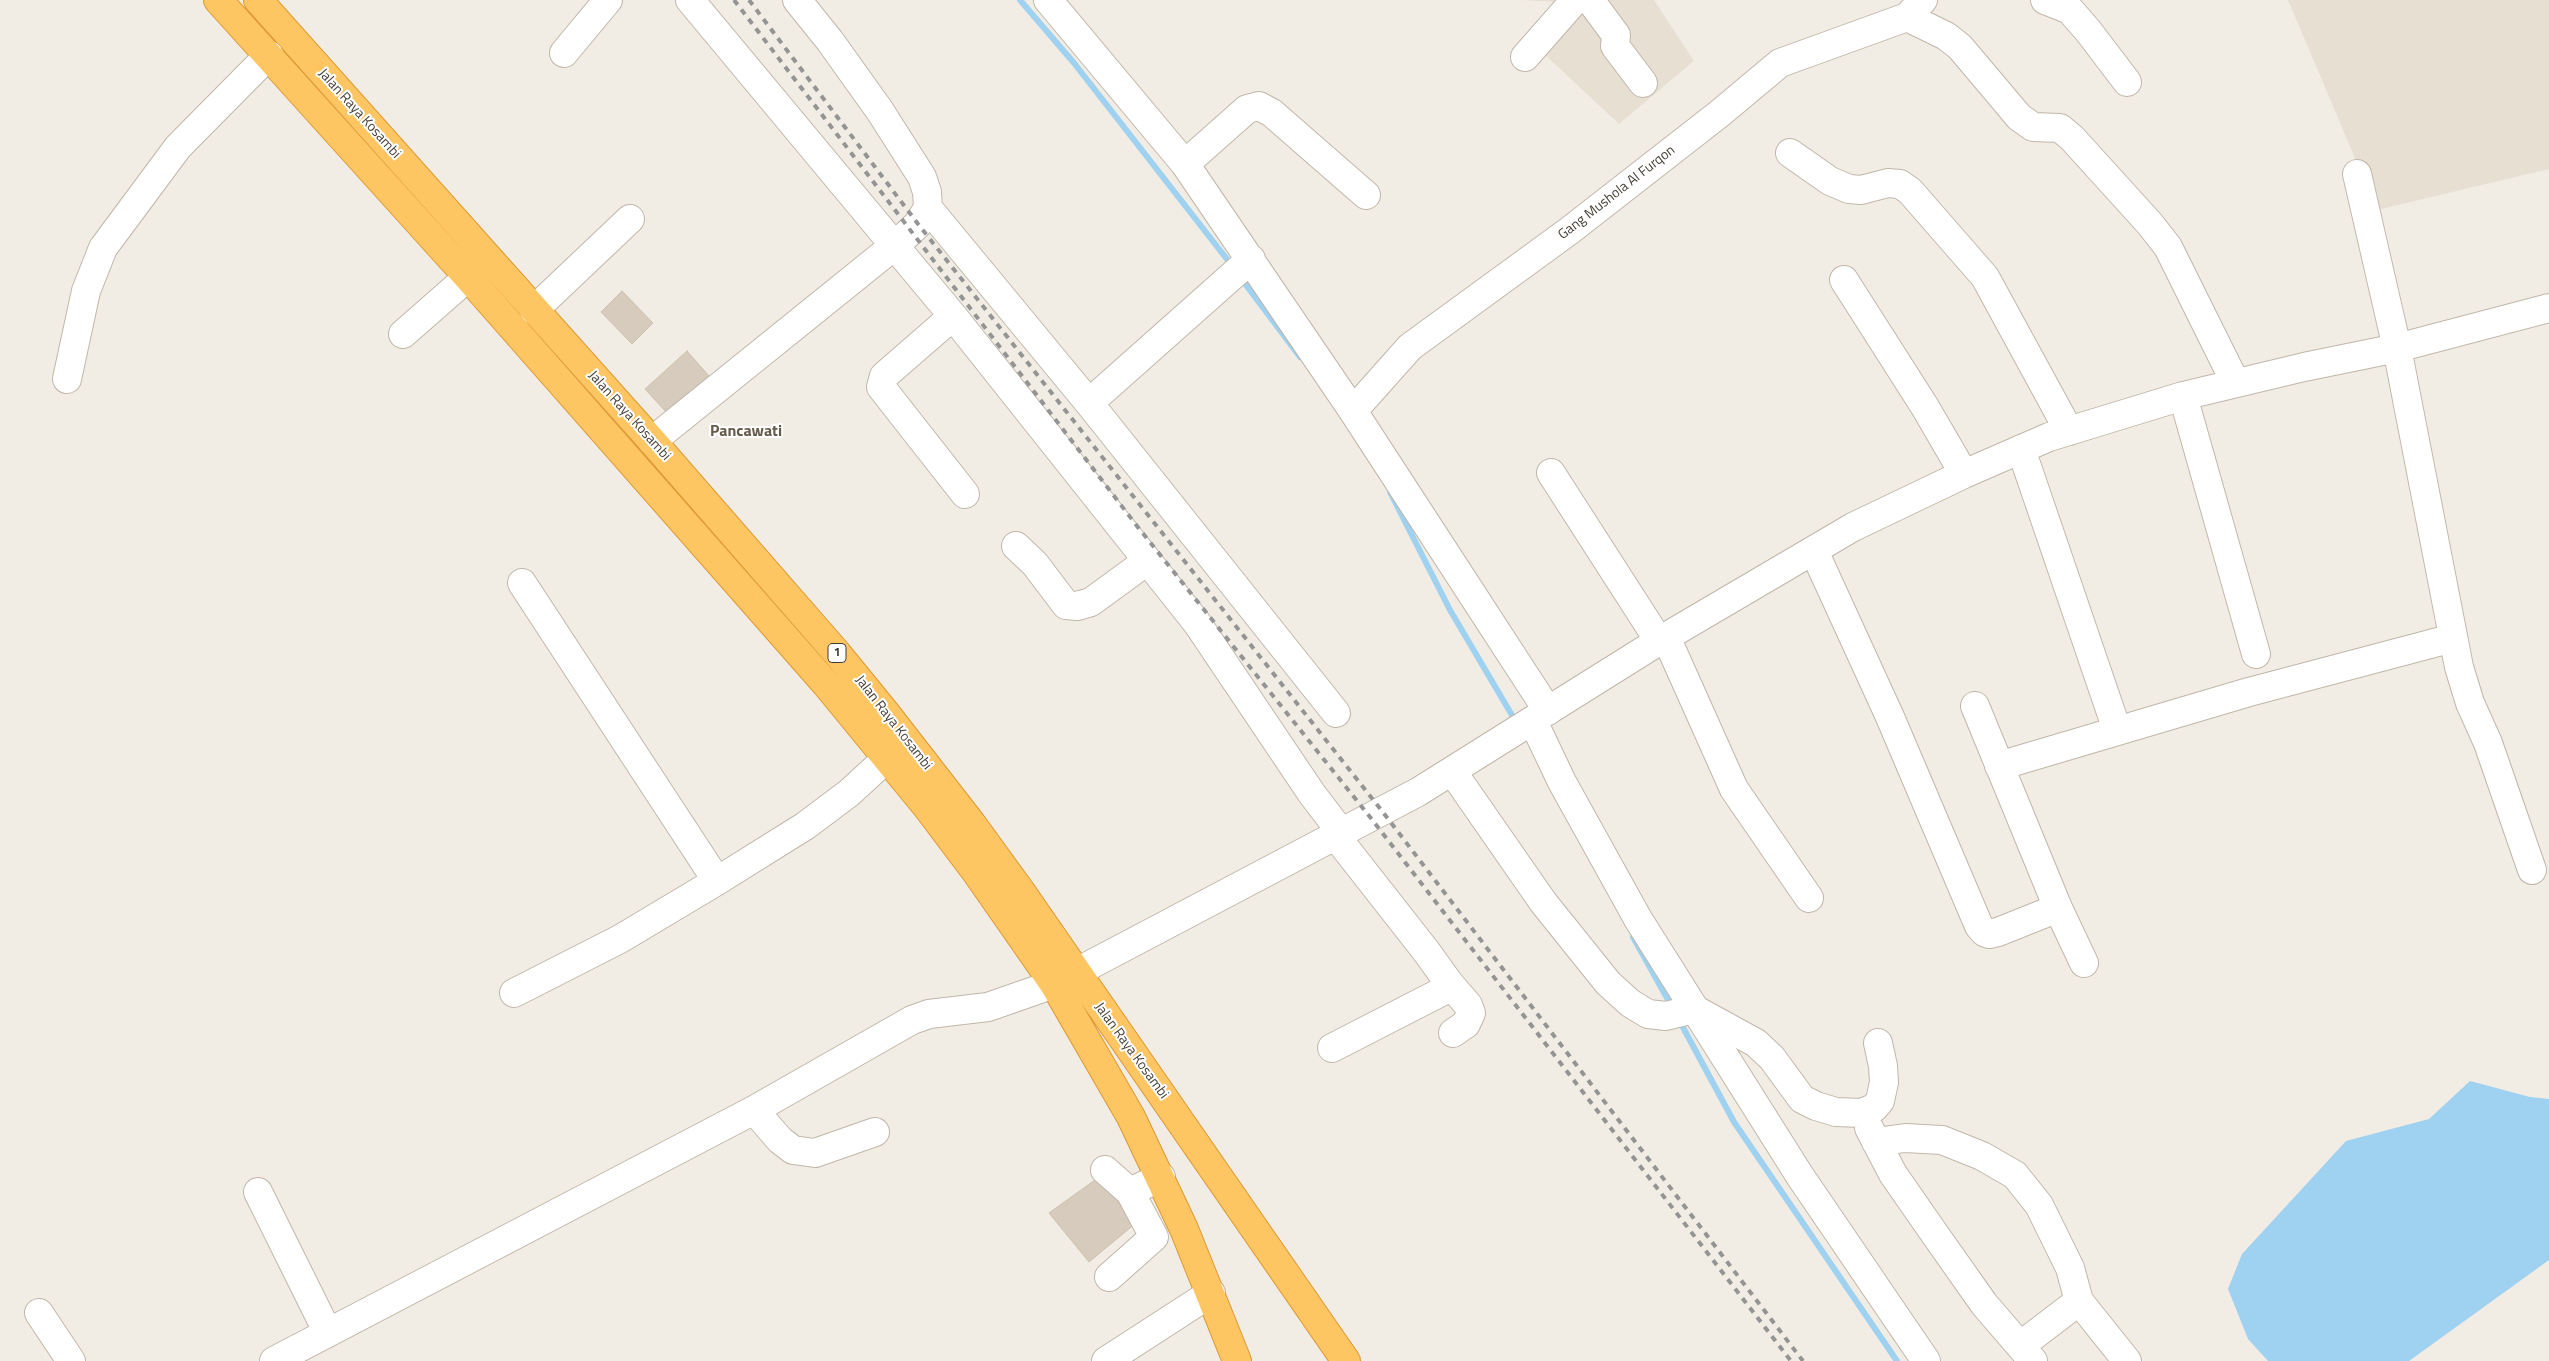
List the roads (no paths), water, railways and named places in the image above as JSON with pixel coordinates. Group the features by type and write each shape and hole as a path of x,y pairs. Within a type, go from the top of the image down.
{"highway":[{"name":"Jalan Raya Kosambi","path":"218,0 468,277 826,684 888,758 976,872 1064,978 1200,1148 1346,1361"},
{"name":"Jalan Raya Kosambi","path":"258,0 652,442 836,652 972,824 1064,978 1160,1177 1211,1293 1237,1361"},
{"path":"529,347 542,319"}],"street":[{"path":"564,53 608,0"},
{"path":"690,0 953,316 1196,623 1338,834 1449,983 1468,1005 1471,1013 1466,1024 1452,1033"},
{"path":"652,442 895,245 918,224 928,208 927,192 922,177 830,41 796,0"},
{"path":"1048,0 1185,164 1239,270 1353,411 1534,720 1562,782 1591,831 1638,919 1681,1013 1748,1093 1838,1233 1926,1361"},
{"path":"2046,0 2070,10 2127,82"},
{"path":"1525,57 1578,2 1606,44 1615,46 1643,83"},
{"path":"1915,8 1960,47 2019,117 2033,127 2060,128 2072,138 2150,224 2168,246 2236,382"},
{"name":"Gang Mushola Al Furqon","path":"1353,411 1410,347 1576,225 1719,114 1780,63 1915,8"},
{"path":"67,379 86,291 103,248 178,147 269,55"},
{"path":"1185,164 1247,109 1259,106 1272,114 1366,195"},
{"path":"1790,153 1830,180 1849,189 1861,190 1888,183 1900,184 1910,191 1986,276 2069,431"},
{"path":"2357,174 2397,348 2453,638 2470,703 2488,743 2532,870"},
{"path":"928,208 1089,402 1336,713"},
{"path":"542,319 630,219"},
{"path":"1089,402 1239,270"},
{"path":"403,334 468,277"},
{"path":"1844,280 1925,407 1964,474"},
{"path":"289,1358 327,1331 754,1110 912,1020 929,1014 988,1007 1064,978 1418,792 1662,639 1853,527 1964,474 2022,449 2123,412 2236,382 2397,348 2549,308"},
{"path":"953,316 884,376 881,386 965,494"},
{"path":"2183,396 2256,654"},
{"path":"2022,449 2116,730"},
{"path":"1550,473 1662,639 1734,788 1809,898"},
{"path":"1016,546 1035,564 1066,605 1077,606 1091,602 1147,561"},
{"path":"1814,551 1890,718 1979,926 1984,932 1989,934 1998,932 2058,908"},
{"path":"522,583 717,881"},
{"path":"1999,766 2116,730 2453,638"},
{"path":"1975,706 2058,908 2084,963"},
{"path":"514,993 620,939 805,826 849,793 888,758"},
{"path":"1452,770 1543,902 1608,983 1630,1003 1648,1014 1681,1013 1756,1043 1772,1058 1802,1099 1816,1106 1836,1112 1861,1113 1874,1108 1880,1100 1884,1074 1878,1043"},
{"path":"1332,1048 1442,991 1449,983"},
{"path":"1748,1093 1787,1080"},
{"path":"754,1110 780,1140 792,1150 815,1153 875,1132"},
{"path":"1861,1113 1894,1174 1939,1241 1984,1304 2026,1353 2079,1302"},
{"path":"1876,1142 1905,1138 1942,1140 1982,1156 2015,1175 2039,1205 2070,1268 2079,1302 2127,1361"},
{"path":"1105,1170 1130,1192 1154,1237 1109,1277"},
{"path":"1130,1192 1160,1177"},
{"path":"258,1192 327,1331"},
{"path":"1106,1361 1211,1293"},
{"path":"39,1313 71,1361"}],"water":[{"path":"2470,1081 2530,1097 2549,1099 2549,1260 2409,1361 2268,1361 2248,1339 2228,1289 2242,1254 2346,1141 2429,1119"}],"waterway":[{"path":"1020,0 1074,63 1233,267"},
{"path":"1240,277 1300,357"},
{"path":"1390,492 1450,610 1516,722"},
{"path":"1633,937 1672,1007"},
{"path":"1679,1020 1734,1122 1897,1361"}],"railway":[{"path":"734,0 1137,526 1370,817 1791,1361"},
{"path":"749,0 918,224 1382,811 1803,1361"}],"district":[{"name":"Pancawati","path":"746,432"}]}
